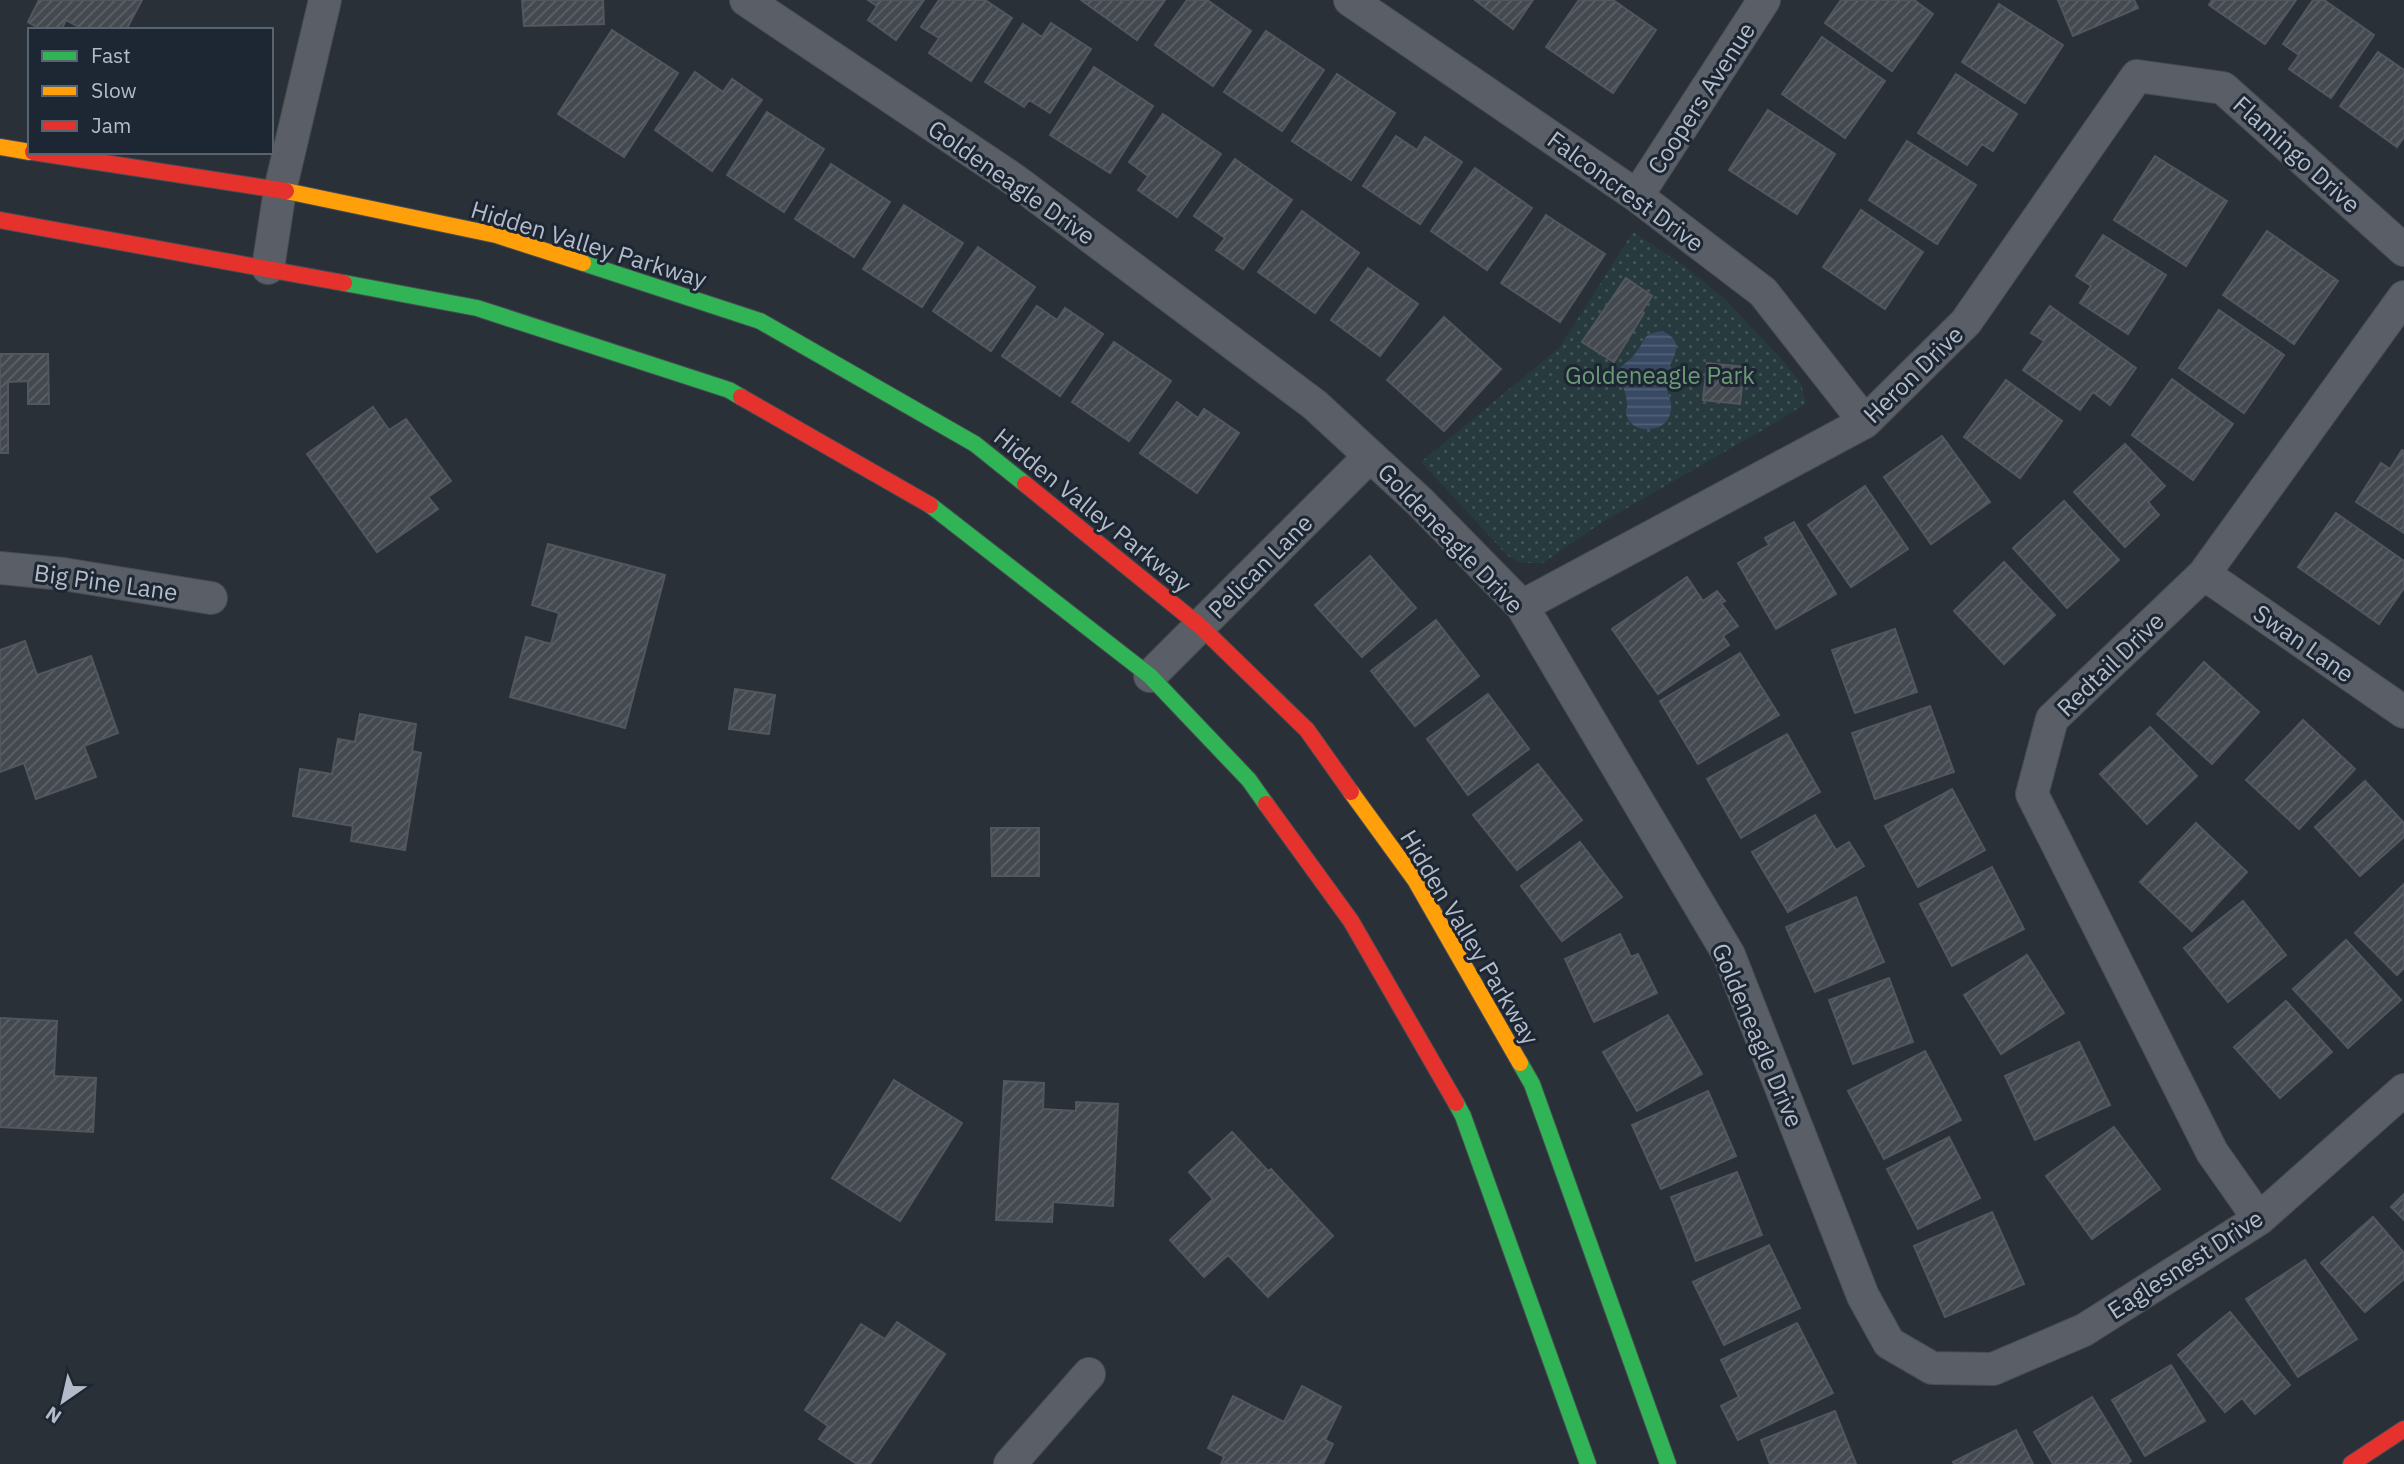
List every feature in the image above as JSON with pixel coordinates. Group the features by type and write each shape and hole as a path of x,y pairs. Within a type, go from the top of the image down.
{"main road":[{"name":"Hidden Valley Parkway","path":"0,147 28,151"},
{"name":"Hidden Valley Parkway","path":"45,154 280,190 496,235 760,321 975,444 1200,626 1307,730 1415,880 1532,1084 1668,1464"},
{"path":"0,220 477,308 729,390 933,506 1150,676 1249,780 1351,921 1463,1116 1588,1464"},
{"path":"2351,1464 2404,1429"}],"street":[{"path":"268,268 280,190 325,0"},
{"name":"Goldeneagle Drive","path":"746,0 1016,181 1315,405 1420,502 1522,606 1729,955 1863,1296 1889,1343 1932,1368"},
{"name":"Falconcrest Drive","path":"1350,0 1637,196 1763,292 1865,422"},
{"name":"Coopers Avenue","path":"1637,196 1764,0"},
{"name":"Flamingo Drive","path":"2137,76 2223,88 2404,250"},
{"name":"Heron Drive","path":"1522,606 1865,422 1966,322 2137,76"},
{"name":"Redtail Drive","path":"2259,1219 2212,1152 2032,793 2052,719 2204,574 2404,297"},
{"name":"Pelican Lane","path":"1150,676 1370,456"},
{"name":"Big Pine Lane","path":"0,568 63,573 211,598"},
{"name":"Swan Lane","path":"2204,574 2404,712"},
{"name":"Eaglesnest Drive","path":"1932,1368 1993,1369 2084,1330 2259,1219 2404,1090"},
{"path":"1010,1464 1089,1374"}],"green space":[{"name":"Goldeneagle Park","path":"1633,232 1684,266 1725,299 1785,363 1801,384 1806,403 1601,523 1543,563 1521,563 1508,556 1421,462 1560,347"}],"water":[{"path":"1663,331 1676,343 1675,354 1666,377 1671,403 1670,414 1664,424 1658,427 1638,428 1628,420 1624,389 1617,371 1634,355 1647,336"}],"building":[{"path":"39,0 142,0 127,28 80,28 66,20 62,28 38,28 28,22"},
{"path":"522,0 603,0 604,24 524,26"},
{"path":"868,0 924,0 896,40 868,20 877,6"},
{"path":"939,0 985,0 1012,18 971,81 929,53 939,38 921,27"},
{"path":"1081,0 1165,0 1137,40"},
{"path":"1187,0 1207,0 1251,31 1213,86 1155,45"},
{"path":"1475,0 1533,0 1513,29"},
{"path":"1579,0 1613,0 1656,30 1613,93 1546,47"},
{"path":"1841,0 1914,0 1933,14 1892,71 1825,23"},
{"path":"2058,0 2134,0 2138,8 2073,36"},
{"path":"2212,0 2296,0 2265,44 2209,5"},
{"path":"2313,0 2324,0 2374,35 2331,98 2289,69 2299,55 2283,44"},
{"path":"1999,4 2063,45 2025,103 1962,62"},
{"path":"1051,23 1091,49 1050,113 1029,100 1024,107 985,82 1023,24 1042,37"},
{"path":"612,30 678,73 624,157 558,114"},
{"path":"1266,31 1324,70 1282,131 1224,92"},
{"path":"1822,37 1885,81 1845,138 1782,94"},
{"path":"2378,52 2404,70 2404,137 2397,147 2340,106"},
{"path":"1094,67 1153,106 1110,173 1050,135"},
{"path":"695,72 723,92 732,79 762,100 712,171 655,130"},
{"path":"1337,74 1395,113 1351,180 1292,141"},
{"path":"1956,74 2017,114 1993,151 1982,144 1967,165 1918,133"},
{"path":"1768,110 1835,154 1797,214 1729,170"},
{"path":"767,112 824,149 784,212 727,175"},
{"path":"1163,114 1221,154 1177,217 1138,190 1148,176 1129,162"},
{"path":"1396,136 1417,150 1425,137 1462,162 1420,224 1363,186"},
{"path":"1907,141 1976,185 1937,244 1869,200"},
{"path":"2155,156 2227,201 2186,266 2114,220"},
{"path":"1235,159 1292,200 1243,269 1216,250 1225,238 1194,216"},
{"path":"831,164 890,202 854,257 795,219"},
{"path":"1475,168 1532,208 1487,270 1431,231"},
{"path":"904,205 963,243 922,307 863,269"},
{"path":"1861,210 1923,252 1885,309 1823,267"},
{"path":"1302,211 1359,253 1315,313 1258,272"},
{"path":"1546,215 1605,254 1560,322 1501,283"},
{"path":"2267,231 2338,281 2294,344 2223,295"},
{"path":"2103,235 2166,275 2128,334 2080,303 2091,286 2076,276"},
{"path":"978,247 1035,287 991,351 933,311"},
{"path":"1368,268 1418,304 1380,356 1331,320"},
{"path":"1626,278 1652,296 1614,362 1582,342"},
{"path":"1037,306 1057,320 1065,308 1103,334 1060,396 1002,356"},
{"path":"2050,306 2136,368 2110,405 2093,392 2080,410 2023,370 2044,341 2031,333"},
{"path":"2219,310 2284,355 2244,413 2179,368"},
{"path":"1444,317 1501,369 1444,431 1387,380"},
{"path":"1114,342 1171,381 1129,441 1072,402"},
{"path":"0,354 48,354 49,404 28,404 28,381 8,382 8,453 0,453"},
{"path":"1707,363 1744,367 1740,404 1703,400"},
{"path":"2172,379 2233,424 2193,480 2132,435"},
{"path":"2006,380 2062,421 2020,478 1964,437"},
{"path":"1177,402 1198,418 1204,409 1239,433 1197,493 1140,453"},
{"path":"373,407 389,430 406,419 451,481 428,497 438,509 377,552 307,454"},
{"path":"1942,436 1990,502 1931,544 1884,477"},
{"path":"2125,444 2165,486 2148,502 2159,515 2125,547 2074,492"},
{"path":"2402,450 2404,533 2356,502 2381,463 2390,469"},
{"path":"1865,486 1908,549 1851,587 1808,525"},
{"path":"2064,501 2119,560 2067,608 2013,548"},
{"path":"2336,513 2404,561 2404,588 2379,624 2298,567"},
{"path":"1794,522 1836,594 1776,629 1738,563 1769,545 1765,538"},
{"path":"548,544 665,575 625,728 510,697 526,637 551,644 559,613 532,605"},
{"path":"1370,556 1416,608 1362,657 1315,605"},
{"path":"2004,562 2055,615 2004,664 1954,611"},
{"path":"1687,577 1703,601 1717,591 1725,601 1721,603 1738,626 1723,636 1729,645 1658,694 1612,629"},
{"path":"1436,620 1479,676 1415,726 1371,671"},
{"path":"1895,629 1917,692 1855,713 1832,650"},
{"path":"25,641 37,675 91,656 118,733 84,746 96,777 36,799 24,763 0,772 0,650"},
{"path":"1740,653 1779,715 1698,764 1660,701"},
{"path":"2204,662 2259,712 2212,764 2157,714"},
{"path":"735,689 775,695 769,734 729,729"},
{"path":"1488,694 1529,749 1468,795 1427,739"},
{"path":"1930,706 1954,772 1875,799 1852,733"},
{"path":"360,714 416,724 412,751 421,753 405,850 351,841 353,826 293,816 300,769 332,774 338,739 355,742"},
{"path":"2303,720 2355,769 2299,829 2246,780"},
{"path":"2150,727 2197,776 2147,824 2100,774"},
{"path":"1787,734 1820,792 1741,838 1707,779"},
{"path":"1538,764 1582,820 1517,870 1473,815"},
{"path":"2365,781 2404,823 2404,837 2360,876 2315,827"},
{"path":"1952,789 1985,850 1918,887 1885,826"},
{"path":"1815,815 1836,850 1849,842 1864,866 1788,912 1752,852"},
{"path":"2196,823 2247,872 2192,931 2140,882"},
{"path":"991,828 1039,828 1039,876 992,876"},
{"path":"1580,842 1622,897 1562,941 1521,886"},
{"path":"1992,867 2024,929 1952,966 1920,904"},
{"path":"2404,884 2404,968 2397,975 2355,933"},
{"path":"1856,897 1884,962 1815,992 1786,927"},
{"path":"2243,901 2286,955 2228,1002 2184,948"},
{"path":"1620,934 1631,957 1638,954 1657,993 1594,1022 1565,959"},
{"path":"2346,940 2401,1000 2348,1048 2293,989"},
{"path":"2027,955 2064,1013 2001,1054 1964,995"},
{"path":"1889,978 1913,1042 1853,1064 1829,1000"},
{"path":"2286,1001 2332,1052 2280,1098 2234,1047"},
{"path":"1668,1015 1702,1074 1637,1111 1603,1052"},
{"path":"0,1018 57,1021 54,1076 96,1078 93,1132 0,1127"},
{"path":"2079,1042 2110,1105 2035,1140 2005,1076"},
{"path":"1925,1051 1961,1120 1884,1159 1848,1091"},
{"path":"894,1080 962,1123 900,1221 832,1178"},
{"path":"1004,1081 1044,1083 1043,1109 1076,1111 1076,1102 1118,1104 1113,1206 1053,1202 1052,1222 996,1220"},
{"path":"1708,1091 1736,1156 1661,1189 1632,1125"},
{"path":"2114,1127 2160,1189 2092,1239 2046,1176"},
{"path":"1232,1132 1268,1171 1271,1169 1333,1236 1268,1297 1228,1255 1204,1277 1170,1240 1213,1199 1189,1172"},
{"path":"1949,1137 1980,1198 1918,1229 1887,1169"},
{"path":"1737,1172 1762,1235 1696,1261 1671,1197"},
{"path":"2404,1194 2404,1220 2391,1207"},
{"path":"1992,1212 2024,1284 1945,1317 1914,1246"},
{"path":"2373,1217 2404,1253 2404,1279 2365,1312 2321,1263"},
{"path":"1769,1245 1800,1308 1724,1345 1693,1282"},
{"path":"2305,1260 2357,1339 2298,1377 2246,1299"},
{"path":"2230,1312 2290,1385 2255,1414 2242,1398 2225,1412 2178,1355"},
{"path":"897,1322 945,1354 870,1464 857,1464 819,1439 828,1426 805,1410 861,1324 885,1339"},
{"path":"1797,1323 1833,1393 1738,1440 1721,1406 1739,1397 1721,1360"},
{"path":"2171,1365 2205,1421 2145,1456 2112,1400"},
{"path":"1302,1386 1341,1407 1325,1440 1333,1444 1323,1464 1221,1464 1224,1457 1208,1448 1233,1396 1284,1422"},
{"path":"2092,1397 2131,1461 2127,1464 2053,1464 2034,1432"},
{"path":"1835,1411 1856,1464 1770,1464 1761,1440"},
{"path":"2016,1430 2033,1464 1954,1464 1953,1462"}],"traffic: fast":[{"path":"583,263 760,321 975,444 1025,484"},
{"path":"344,283 477,308 729,390 741,397"},
{"path":"930,505 1150,676 1249,780 1266,804"},
{"path":"1520,1063 1532,1084 1668,1464"},
{"path":"1456,1103 1463,1116 1588,1464"}],"traffic: slow":[{"path":"0,147 28,152"},
{"path":"286,191 496,235 583,263"},
{"path":"1351,792 1415,880 1520,1063"}],"traffic: jam":[{"path":"46,154 286,191"},
{"path":"0,220 344,283"},
{"path":"741,397 930,505"},
{"path":"1025,484 1200,626 1307,730 1351,792"},
{"path":"1266,804 1351,921 1456,1103"},
{"path":"2351,1464 2404,1429"}]}
